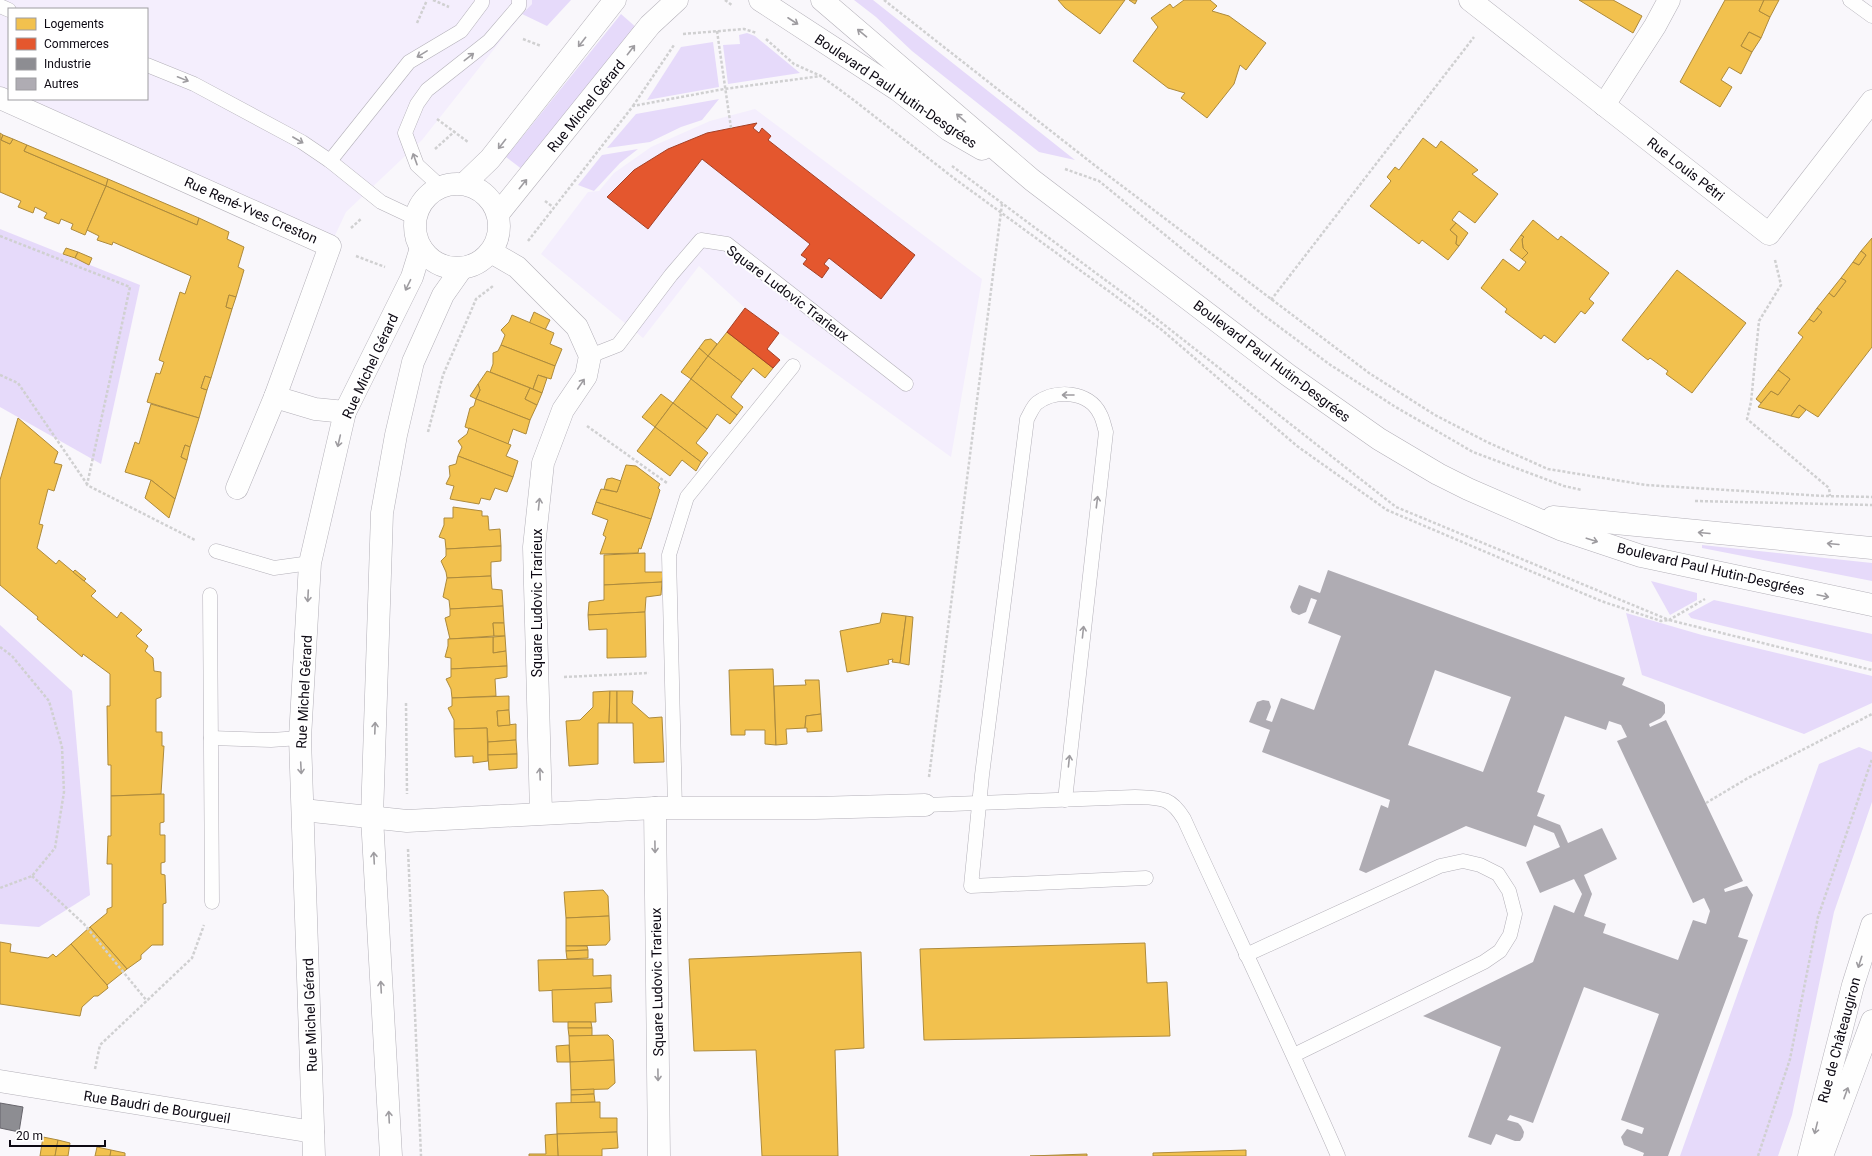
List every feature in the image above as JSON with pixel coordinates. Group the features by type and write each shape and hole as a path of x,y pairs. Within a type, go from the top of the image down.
{"street":[{"path":"464,184 490,159 615,0"},
{"name":"Rue Michel Gérard","path":"498,214 650,25 677,0"},
{"name":"Boulevard Paul Hutin-Desgrées","path":"760,0 898,90 949,130 1032,180"},
{"name":"Boulevard Paul Hutin-Desgrées","path":"822,0 1032,180 1288,375 1379,439 1468,489 1530,515 1560,530 1641,556 1872,605"},
{"name":"Rue Louis Pétri","path":"1470,0 1769,234"},
{"path":"1604,105 1655,26 1669,0"},
{"name":"Rue René-Yves Creston","path":"0,98 330,246 274,397 237,488"},
{"path":"1769,234 1872,101"},
{"path":"452,184 464,184 475,187 486,194 494,203 498,214 500,228 498,240 491,252 483,260 473,266 450,268 438,264 429,258 421,248 417,239 415,218 420,205 429,194 441,187 452,184"},
{"name":"Rue Michel Gérard","path":"314,1156 300,738 310,563 345,412 412,278 421,248"},
{"path":"491,252 517,267 577,327 590,356"},
{"path":"391,1156 372,817 382,513 396,434 413,362 443,296 462,268"},
{"name":"Square Ludovic Trarieux","path":"541,813 534,547 543,463 563,410 586,376 590,356"},
{"path":"274,397 315,409 345,412"},
{"name":"Boulevard Paul Hutin-Desgrées","path":"1530,515 1872,548"},
{"path":"303,810 407,820 541,813 665,809 880,807 925,804"},
{"name":"Square Ludovic Trarieux","path":"659,1156 665,809"},
{"name":"Rue de Châteaugiron","path":"1809,1156 1853,985 1872,925"},
{"name":"Rue de Châteaugiron","path":"1822,1156 1872,1021"},
{"name":"Rue Baudri de Bourgueil","path":"0,1081 314,1132"}],"lane":[{"path":"330,161 409,62 461,31 482,3 482,0"},
{"path":"441,187 417,166 405,133 417,104 427,90 489,41 518,6 519,0"},
{"path":"1850,0 1872,16"},
{"path":"148,65 194,84 302,142 330,161 381,202 415,218"},
{"name":"Square Ludovic Trarieux","path":"590,356 618,345 671,275 701,240 727,244 906,384"},
{"path":"665,809 672,672 669,555 687,497 793,366"},
{"path":"1065,800 1090,564 1106,432 1100,413 1088,400 1072,394 1056,396 1036,404 1027,419 978,803 970,886 1146,878"},
{"path":"216,551 274,568 310,563"},
{"path":"210,595 212,902"},
{"path":"211,738 271,740 300,738"},
{"path":"925,804 1155,798 1168,801 1176,806 1184,819 1246,955 1294,1055 1338,1156"},
{"path":"1246,955 1440,866 1463,861 1480,865 1498,874 1509,891 1515,914 1510,936 1500,951 1484,962 1294,1055"}],"path":[{"path":"417,23 427,0"},
{"path":"884,0 1093,164 1368,373 1435,415 1487,442 1548,469 1646,485 1830,496 1872,497"},
{"path":"1271,300 1490,16"},
{"path":"650,25 674,45"},
{"path":"681,34 744,29 760,34 794,64 821,76 1000,211 1162,330 1297,446 1387,510 1608,604 1661,621 1669,620 1872,670"},
{"path":"717,31 724,89 731,128"},
{"path":"427,433 443,375 476,299 517,267 530,237 633,106 677,40"},
{"path":"633,106 724,89 821,76"},
{"path":"1032,180 1050,165 1099,181 1262,314 1329,364 1394,406 1473,452 1564,486 1586,490"},
{"path":"381,202 330,246 412,278"},
{"path":"925,804 1002,204"},
{"path":"1769,234 1781,285 1760,321 1748,420 1829,488 1830,496"},
{"path":"0,236 130,287 87,485"},
{"path":"0,375 18,383 87,485 216,551"},
{"path":"563,410 687,497"},
{"path":"1688,500 1872,505"},
{"path":"0,646 12,656 49,701 62,747 64,792 55,848 32,876 0,888"},
{"path":"538,679 672,672"},
{"path":"406,702 407,820 421,1156"},
{"path":"1706,803 1748,778 1872,714"},
{"path":"1758,1156 1790,1059 1818,917 1872,759"},
{"path":"32,876 84,924 147,1001"},
{"path":"89,1096 100,1045 192,958 212,902"}],"shaded area":[{"path":"0,0 532,0 532,4 522,14 422,140 346,212 330,246 0,98"},
{"path":"532,0 571,0 547,26 522,14 532,4"},
{"path":"854,0 873,0 1075,160 1039,152 912,51 876,17"},
{"path":"621,14 638,29 523,170 506,157"},
{"path":"747,33 755,36 800,73 728,84 723,45 740,44 739,35"},
{"path":"713,42 719,87 647,100 681,47"},
{"path":"719,99 702,120 681,127 650,142 607,148 636,114"},
{"path":"755,109 982,279 951,457 745,308 699,266 643,338 541,254 588,192 599,191 614,173 651,147 710,121"},
{"path":"638,149 620,163 594,191 578,185 602,155"},
{"path":"0,229 140,285 101,464 0,407"},
{"path":"1702,545 1872,563 1872,581 1702,548"},
{"path":"1651,581 1697,593 1697,600 1670,615"},
{"path":"1714,600 1872,634 1872,662 1691,618 1688,614"},
{"path":"1626,613 1702,635 1872,676 1872,703 1804,734 1642,675"},
{"path":"0,625 72,691 90,895 39,927 0,924"},
{"path":"1859,747 1872,752 1872,802 1834,912 1792,1115 1778,1156 1680,1156 1819,764"}],"building: Logements":[{"path":"1058,0 1125,0 1100,34 1065,8"},
{"path":"1129,0 1137,0 1135,4"},
{"path":"1184,0 1210,0 1217,6 1212,11 1229,16 1266,43 1246,70 1240,65 1234,84 1207,118 1181,98 1185,93 1168,88 1133,61 1158,27 1151,18 1170,4 1173,8"},
{"path":"1579,0 1613,0 1642,16 1633,33"},
{"path":"1725,0 1764,0 1759,11 1770,17 1761,38 1749,32 1741,46 1752,52 1741,74 1729,67 1721,80 1732,87 1720,107 1680,82"},
{"path":"1764,0 1779,0 1770,17 1759,11"},
{"path":"1749,32 1761,38 1752,52 1741,46"},
{"path":"0,133 3,135 1,140 10,144 13,139 27,145 24,151 106,186 85,235 71,229 73,224 61,219 59,224 44,218 47,213 35,207 33,213 18,207 21,201 0,192"},
{"path":"3,135 13,139 10,144 1,140"},
{"path":"1423,138 1436,148 1441,141 1478,170 1472,174 1498,194 1475,223 1459,211 1452,220 1456,223 1450,230 1457,236 1456,244 1459,246 1448,260 1422,240 1419,244 1370,206 1391,181 1387,177 1395,167 1399,170"},
{"path":"27,145 108,179 106,186 24,151"},
{"path":"108,179 199,218 197,225 106,186"},
{"path":"106,186 197,225 199,218 229,232 227,239 244,247 238,267 244,270 236,297 229,295 226,307 232,309 211,378 205,376 201,388 207,390 199,418 147,402 156,373 160,374 164,362 159,360 180,292 185,294 191,276 113,242 112,245 97,240 99,236 87,230"},
{"path":"1533,220 1558,240 1561,236 1609,273 1589,299 1594,303 1585,314 1581,311 1555,343 1544,335 1541,339 1505,312 1507,309 1481,288 1503,259 1519,271 1526,262 1522,259 1528,253 1523,248 1522,239 1524,237 1521,235"},
{"path":"1456,223 1468,233 1459,246 1456,244 1457,236 1450,230"},
{"path":"1521,235 1524,237 1522,239 1523,248 1528,253 1522,259 1510,250"},
{"path":"1872,238 1872,347 1818,417 1799,405 1791,416 1758,407 1771,391 1778,395 1790,379 1778,370 1803,337 1798,333 1809,319 1814,322 1822,312 1817,308 1829,293 1834,297 1846,281 1841,278 1853,262 1859,265 1866,255 1861,251"},
{"path":"66,248 78,252 75,258 63,254"},
{"path":"1861,251 1866,255 1859,265 1853,262"},
{"path":"78,252 92,258 89,265 75,258"},
{"path":"1677,270 1746,323 1692,393 1666,374 1668,371 1650,358 1648,360 1622,340"},
{"path":"1841,278 1846,281 1834,297 1829,293"},
{"path":"229,295 236,297 232,309 226,307"},
{"path":"1817,308 1822,312 1814,322 1809,319"},
{"path":"534,312 550,320 545,330 529,324"},
{"path":"512,315 554,333 550,344 562,349 555,366 501,345 505,335 501,330 509,322"},
{"path":"727,332 773,368 765,378 753,368 742,382 708,356"},
{"path":"711,339 717,344 708,356 699,348 705,340"},
{"path":"501,345 555,366 551,379 538,375 533,389 490,372 493,364 493,353 498,351"},
{"path":"699,348 708,356 691,379 681,372"},
{"path":"708,356 742,382 731,397 743,407 737,415 691,379"},
{"path":"1778,370 1790,379 1778,395 1771,391 1761,403 1756,399"},
{"path":"487,371 530,388 525,399 537,405 530,420 476,399 480,390 478,384"},
{"path":"538,375 547,378 542,393 533,389"},
{"path":"205,376 211,378 207,390 201,388"},
{"path":"691,379 737,415 730,424 717,414 707,429 673,403"},
{"path":"478,384 480,390 476,399 470,396"},
{"path":"530,388 542,393 537,405 525,399"},
{"path":"661,394 673,403 655,427 642,417"},
{"path":"476,399 530,420 526,434 513,429 508,444 465,427 470,408 474,406"},
{"path":"673,403 707,429 696,443 708,453 701,462 655,427"},
{"path":"151,404 199,418 190,447 185,445 181,457 187,460 175,499 151,480 125,472 135,442 139,444"},
{"path":"1799,405 1806,410 1799,418 1791,416"},
{"path":"18,418 58,452 54,463 62,465 54,491 48,489 39,524 43,525 37,548 56,564 59,560 96,591 91,596 117,618 121,612 142,630 136,636 148,646 145,651 153,658 154,671 161,672 161,697 156,699 156,732 162,732 162,746 164,746 161,794 111,796 111,765 108,765 107,706 110,706 110,674 83,654 82,657 0,585 0,480"},
{"path":"655,427 701,462 696,471 682,460 670,476 637,451"},
{"path":"469,428 511,445 506,456 518,461 513,477 458,456 462,447 458,441 467,434"},
{"path":"185,445 190,447 187,460 181,457"},
{"path":"458,456 513,477 507,492 495,488 490,500 481,498 479,504 450,499 454,486 446,484 450,476 449,466 456,464"},
{"path":"626,465 636,466 660,484 658,488 660,490 651,519 596,502 601,489 617,492"},
{"path":"612,478 621,481 617,492 604,489 607,479"},
{"path":"151,480 175,499 169,518 145,498"},
{"path":"596,502 651,519 641,549 639,548 638,553 600,554 606,537 603,535 608,520 592,514"},
{"path":"453,507 482,511 482,516 488,516 489,530 500,529 501,546 446,549 445,539 439,537 444,525 444,518 453,518"},
{"path":"501,546 501,561 491,562 491,576 447,578 441,561 446,556 446,549"},
{"path":"645,553 645,572 663,572 662,582 604,585 604,555"},
{"path":"75,570 86,579 84,581 73,572"},
{"path":"491,576 492,589 502,590 503,606 450,609 449,600 443,597 447,578"},
{"path":"662,582 661,595 646,597 645,612 588,615 589,602 604,600 604,585"},
{"path":"503,606 504,623 493,623 494,636 450,639 445,618 450,616 450,609"},
{"path":"645,612 646,657 607,658 607,629 589,630 588,615"},
{"path":"882,613 906,616 900,663 892,662 893,659 888,660 889,664 847,672 840,631 880,623"},
{"path":"906,616 913,617 909,665 900,663"},
{"path":"493,623 504,623 505,636 494,636"},
{"path":"505,636 506,651 493,653 493,637"},
{"path":"493,637 493,653 506,651 507,666 451,669 451,658 445,657 448,639"},
{"path":"507,666 507,677 495,679 496,696 452,698 451,689 446,679 451,677 451,669"},
{"path":"773,669 776,745 765,744 765,730 745,730 745,735 731,735 729,670"},
{"path":"805,680 819,680 821,714 806,716 805,728 786,729 787,744 776,745 774,686 806,685"},
{"path":"610,691 609,723 598,723 598,764 569,766 566,721 580,720 593,707 593,692"},
{"path":"610,691 617,691 617,723 609,723"},
{"path":"617,691 633,691 632,703 649,718 662,717 664,762 634,763 633,723 617,723"},
{"path":"509,696 509,710 497,711 498,726 516,724 516,740 488,742 487,728 454,729 454,720 448,708 452,706 452,698"},
{"path":"509,710 510,725 498,726 497,711"},
{"path":"821,714 822,731 807,732 807,728 805,728 806,716"},
{"path":"487,728 488,761 473,763 473,756 455,757 454,729"},
{"path":"516,740 517,754 488,755 488,742"},
{"path":"517,754 517,768 489,770 488,755"},
{"path":"164,794 164,822 160,823 160,835 165,835 165,862 161,863 161,874 165,875 166,903 163,904 163,945 152,945 141,955 141,959 127,969 90,927 107,913 107,909 112,907 112,864 107,864 108,836 111,836 111,796"},
{"path":"603,890 608,896 609,916 566,918 564,892"},
{"path":"609,916 610,940 606,945 566,946 566,918"},
{"path":"90,927 127,969 107,985 71,944"},
{"path":"0,942 11,944 10,952 48,958 53,954 56,957 71,944 108,988 98,996 94,996 82,1007 80,1016 0,1004"},
{"path":"1145,943 1147,983 1167,982 1170,1036 924,1040 920,949"},
{"path":"566,946 587,946 588,950 566,951"},
{"path":"588,950 588,958 567,959 566,951"},
{"path":"861,952 864,1048 835,1050 838,1156 762,1156 756,1050 694,1051 689,959"},
{"path":"593,959 593,976 611,975 611,988 539,991 538,960"},
{"path":"611,988 612,1002 595,1003 596,1022 553,1022 552,990"},
{"path":"568,1022 591,1022 592,1028 568,1028"},
{"path":"568,1028 592,1028 592,1036 569,1036"},
{"path":"608,1035 613,1040 614,1060 570,1062 569,1036"},
{"path":"569,1045 570,1062 557,1062 556,1046"},
{"path":"614,1060 615,1083 608,1089 571,1090 570,1062"},
{"path":"594,1089 594,1094 571,1095 571,1090"},
{"path":"594,1094 595,1102 571,1103 571,1095"},
{"path":"600,1102 600,1118 617,1118 617,1132 557,1134 556,1103"},
{"path":"617,1132 618,1148 602,1149 602,1156 558,1156 557,1134"},
{"path":"557,1134 558,1156 529,1156 529,1154 546,1154 545,1135"},
{"path":"43,1137 58,1140 55,1156 40,1156"},
{"path":"58,1140 70,1143 68,1156 55,1156"},
{"path":"97,1147 111,1150 110,1156 95,1156"},
{"path":"111,1150 125,1153 125,1156 110,1156"},
{"path":"1246,1150 1246,1156 1153,1156 1153,1153"},
{"path":"1087,1154 1087,1156 1030,1156"}],"building: Commerces":[{"path":"757,123 753,128 759,133 762,128 771,136 768,140 915,255 881,299 829,258 824,264 829,268 822,278 803,264 807,259 801,255 810,244 702,159 648,229 607,197 634,170 668,149 707,133"},
{"path":"745,308 779,333 767,349 780,360 773,368 727,332"}],"building: Industrie":[{"path":"0,1103 23,1107 19,1132 0,1128"}],"building: Autres":[{"path":"1328,570 1625,678 1622,685 1663,702 1665,705 1665,713 1661,718 1649,724 1650,727 1666,720 1743,881 1724,889 1725,892 1747,886 1753,895 1738,937 1748,940 1668,1156 1643,1156 1644,1153 1624,1145 1621,1137 1627,1129 1642,1134 1644,1128 1621,1120 1659,1014 1584,987 1533,1123 1510,1115 1507,1120 1518,1123 1521,1126 1524,1132 1520,1141 1515,1141 1496,1134 1491,1145 1468,1137 1501,1047 1423,1016 1533,962 1554,905 1574,913 1582,894 1574,879 1540,893 1526,862 1560,847 1554,833 1534,825 1526,847 1466,826 1366,873 1359,870 1381,805 1388,808 1390,800 1262,752 1270,730 1249,722 1257,702 1263,700 1269,701 1271,707 1266,720 1272,722 1281,698 1314,710 1341,636 1308,623 1317,600 1311,598 1306,612 1299,615 1292,612 1290,607 1299,585 1320,593","holes":["1435,670 1511,697 1483,772 1408,745","1565,716 1606,730 1609,721 1621,725 1627,737 1617,741 1693,903 1704,898 1710,911 1706,924 1693,920 1678,960 1603,933 1606,924 1584,916 1592,894 1584,875 1617,859 1602,828 1568,843 1560,825 1537,816 1545,795 1537,792"]}]}
